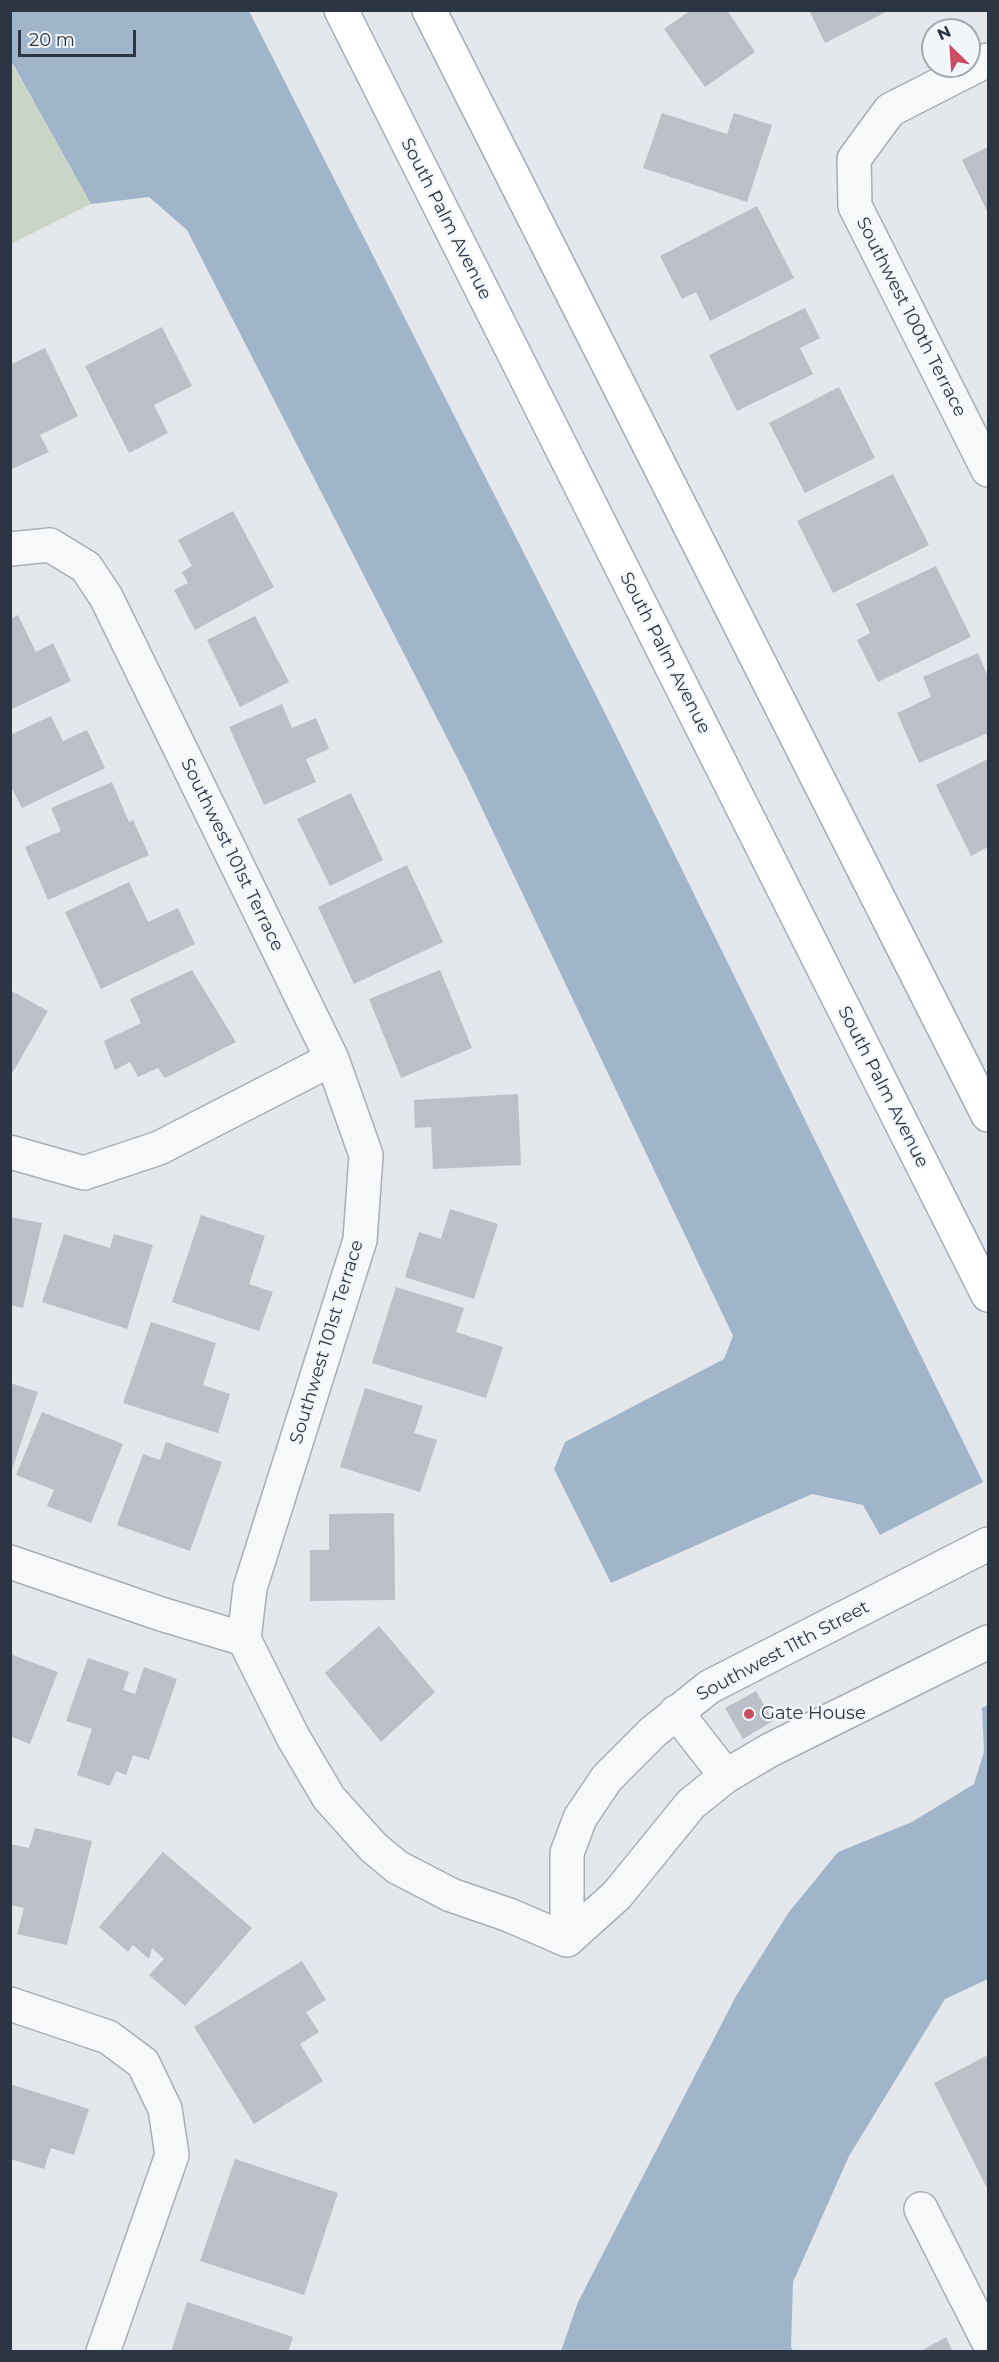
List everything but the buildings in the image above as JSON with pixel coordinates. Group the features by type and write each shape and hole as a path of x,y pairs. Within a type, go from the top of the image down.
{"main road":[{"name":"South Palm Avenue","path":"341,10 988,1295"},
{"path":"429,10 988,1115"}],"street":[{"name":"Southwest 100th Terrace","path":"988,60 890,110 854,159 855,206 988,470"},
{"name":"Southwest 101st Terrace","path":"10,549 50,545 87,567 106,597 332,1059 366,1155 360,1240 250,1588 244,1639"},
{"path":"10,1152 84,1173 159,1148 332,1059"},
{"name":"Southwest 11th Street","path":"567,1941 567,1853 580,1818 607,1778 676,1712 709,1687 988,1544"},
{"path":"10,1562 161,1614 244,1639 293,1737 329,1798 373,1847 397,1868 451,1895 509,1914 567,1941 617,1895 692,1804 726,1776 770,1750 988,1642"},
{"path":"676,1712 726,1776"},
{"path":"10,2004 108,2037 143,2063 165,2109 172,2155 103,2352"},
{"path":"921,2209 988,2341"}],"green space":[{"path":"10,61 91,204 11,244 10,244"}],"water":[{"path":"10,11 249,11 604,711 983,1482 880,1535 863,1505 812,1494 611,1583 554,1469 565,1442 724,1359 733,1336 466,775 187,230 149,197 91,204 11,61"},
{"path":"988,1705 988,1979 945,1999 849,2156 793,2282 791,2347 793,2351 561,2351 578,2302 736,1996 789,1912 838,1852 912,1822 974,1784 984,1752 982,1708"}],"place":[{"name":"Gate House","path":"749,1714"}]}
